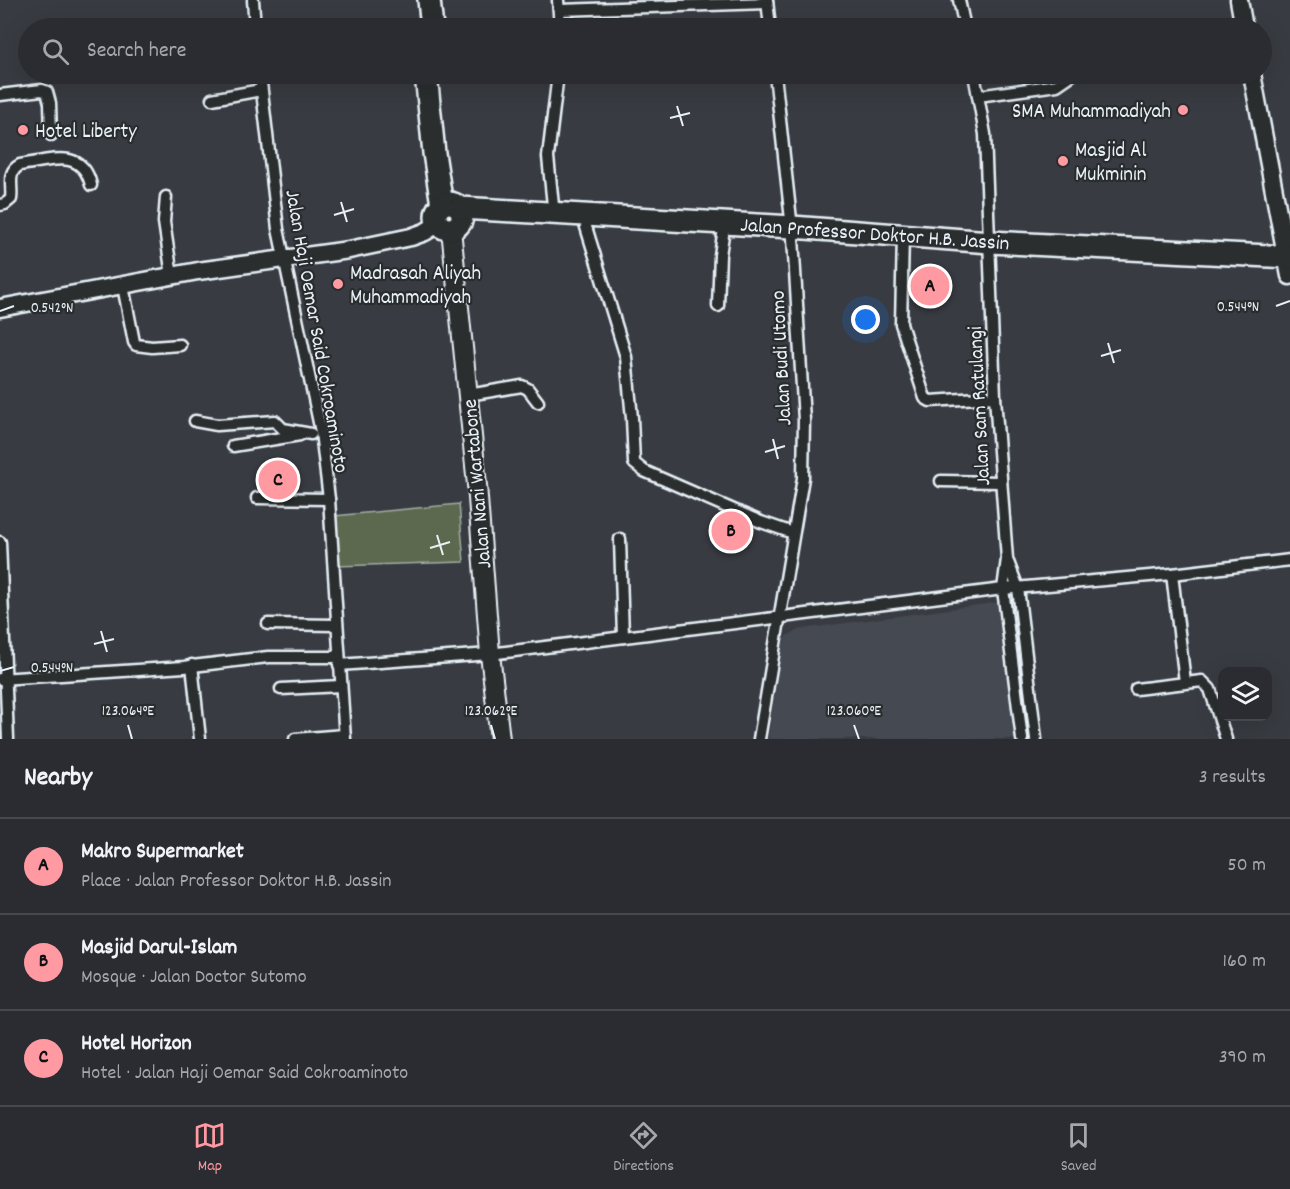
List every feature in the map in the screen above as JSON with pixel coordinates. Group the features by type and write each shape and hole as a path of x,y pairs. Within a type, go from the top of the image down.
{"highway":[{"path":"418,0 420,18"},
{"path":"429,0 431,18"},
{"name":"Jalan Nani Wartabone","path":"427,84 434,153 451,215"},
{"name":"Jalan Nani Wartabone","path":"438,84 451,215"},
{"name":"Jalan Professor Doktor H.B. Jassin","path":"451,215 554,215 723,235 792,232"},
{"name":"Jalan Professor Doktor H.B. Jassin","path":"451,215 487,225 586,227 648,225 792,232 1289,265"}],"main road":[{"name":"Jalan Nani Wartabone","path":"451,215 480,513 490,654 500,739"}],"street":[{"path":"253,0 254,18"},
{"path":"959,0 963,18"},
{"path":"1239,0 1242,18"},
{"path":"559,5 767,2 769,18"},
{"name":"Jalan Haji Oemar Said Cokroaminoto","path":"261,84 271,179 284,259 329,499 344,737"},
{"path":"554,215 548,157 557,84"},
{"name":"Jalan Budi Utomo","path":"759,739 803,478 804,420 792,232 776,84"},
{"name":"Jalan Sam Ratulangi","path":"976,84 985,134 995,397 1007,559 1003,589 1022,739"},
{"path":"978,96 1058,84"},
{"path":"1254,84 1289,265"},
{"path":"0,95 42,90 47,92 50,103 51,135"},
{"path":"212,99 261,90"},
{"path":"0,205 11,199 11,174 14,168 20,165 64,159 74,160 87,170 92,185"},
{"path":"166,197 164,222 172,276"},
{"path":"0,308 172,276 349,250 411,237 425,232 451,215"},
{"path":"586,227 626,357 634,463 644,471 761,522 793,533"},
{"path":"718,306 723,235"},
{"path":"903,240 902,330 925,398 930,401 995,397"},
{"path":"123,286 136,345 152,347 180,345"},
{"path":"468,395 522,386 528,389 538,402"},
{"path":"195,421 217,425 275,421 283,429 316,433"},
{"path":"233,446 316,433"},
{"path":"940,481 1000,482"},
{"path":"257,498 329,499"},
{"path":"620,539 623,638"},
{"path":"0,542 2,678 8,739"},
{"name":"Jalan Sam Ratulangi","path":"1007,559 1018,588 1036,739"},
{"path":"2,678 184,667 192,664 268,657 339,661 490,654 1003,589 1172,574 1290,560"},
{"path":"1172,574 1185,682"},
{"path":"268,624 336,625"},
{"path":"192,664 200,739"},
{"path":"1136,689 1202,681 1207,684 1226,739"},
{"path":"281,689 341,686"},
{"path":"295,739 344,737"}],"shaded area":[{"path":"1000,602 1017,739 768,739 782,647 786,636 801,629"}],"green space":[{"path":"459,504 464,562 336,566 334,516"}],"place":[{"name":"SMA Muhammadiyah","path":"1183,110"},
{"name":"Hotel Liberty","path":"23,130"},
{"name":"Masjid Al Mukminin","path":"1063,161"},
{"name":"Madrasah Aliyah Muhammadiyah","path":"338,284"},
{"name":"Makro Supermarket","path":"930,286"},
{"name":"Hotel Horizon","path":"278,480"},
{"name":"Masjid Darul-Islam","path":"731,531"}]}
